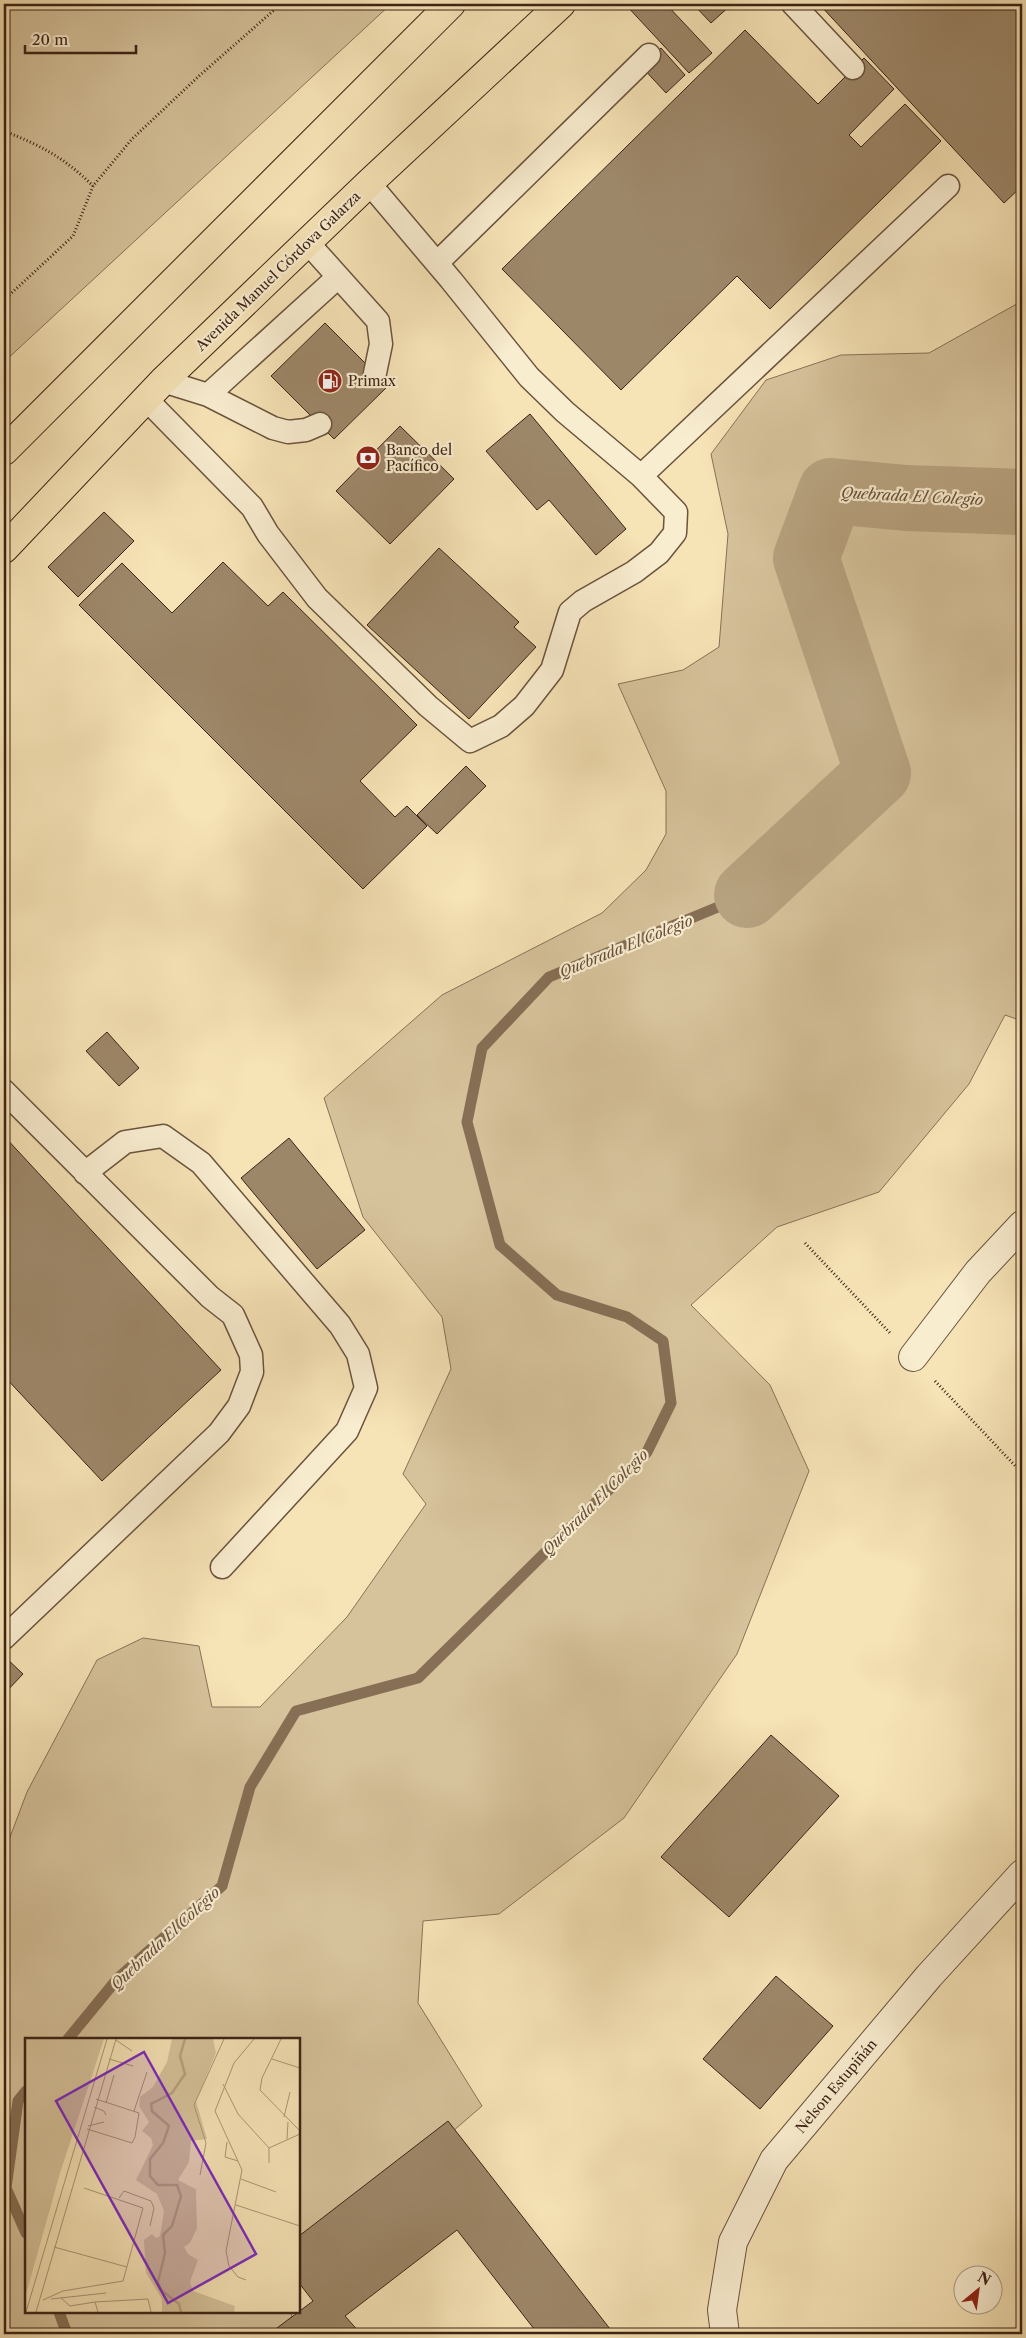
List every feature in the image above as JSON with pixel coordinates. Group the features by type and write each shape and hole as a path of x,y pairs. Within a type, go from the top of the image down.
{"main road":[{"path":"4,451 451,4"},
{"name":"Avenida Manuel Córdova Galarza","path":"4,549 155,390 369,183 561,4"}],"street":[{"path":"913,1357 978,1272 1022,1226"},
{"name":"Nelson Estupiñán","path":"725,2334 722,2310 732,2242 774,2160 929,1976 1022,1874"}],"lane":[{"path":"793,4 853,68"},
{"path":"437,263 649,55"},
{"path":"155,390 252,507 268,534 317,598 428,706 470,741 501,726 524,706 552,670 570,612 583,601 634,572 659,554 675,533 676,512 641,476 565,412 529,377 437,263 369,183"},
{"path":"641,476 948,186"},
{"path":"308,243 378,321 381,344 375,373"},
{"path":"208,395 338,277"},
{"path":"155,390 208,395 265,424 288,432 306,430 320,424"},
{"path":"4,1091 210,1298 233,1315 251,1354 252,1372 239,1406 219,1433 4,1638"},
{"path":"86,1173 125,1142 163,1136 201,1163 340,1325 358,1354 366,1388 347,1431 222,1567"}],"path":[{"path":"4,300 73,236 93,186 132,139 281,4"},
{"path":"4,131 49,150 76,168 93,186"}],"shaded area":[{"path":"4,4 391,4 4,362"},
{"path":"1022,301 1022,1021 1005,1015 969,1084 879,1192 777,1227 691,1305 770,1385 809,1471 737,1654 624,1818 499,1914 423,1921 418,2003 482,2106 300,2263 300,2038 25,2038 25,2313 292,2313 289,2334 4,2334 4,1853 27,1792 97,1660 143,1638 199,1646 212,1707 260,1707 347,1617 426,1504 403,1474 451,1369 442,1317 363,1217 324,1098 442,995 602,913 646,870 666,834 666,791 618,684 683,670 719,647 728,534 711,454 766,380 841,355 929,353"}],"building":[{"path":"625,4 666,4 712,53 689,73"},
{"path":"693,4 732,4 711,23"},
{"path":"819,4 1022,4 1022,186 1004,203"},
{"path":"745,30 818,104 864,58 894,89 849,135 861,147 905,104 941,141 770,309 737,276 621,390 502,269"},
{"path":"661,48 685,75 666,93 641,66"},
{"name":"Primax","path":"325,323 388,386 334,439 271,376"},
{"path":"530,414 626,529 596,555 549,500 537,510 486,451"},
{"path":"400,426 454,479 390,544 336,491"},
{"path":"104,512 134,541 78,597 48,567"},
{"path":"439,548 519,622 514,627 536,647 469,719 367,625"},
{"path":"223,562 268,606 283,592 417,725 360,781 395,817 407,806 427,826 363,889 79,605 122,563 172,613"},
{"path":"466,766 486,786 437,834 417,815"},
{"path":"107,1032 139,1068 119,1086 86,1051"},
{"path":"4,1136 221,1370 102,1481 4,1376"},
{"path":"289,1138 365,1230 317,1269 241,1178"},
{"path":"4,1656 23,1674 4,1694"},
{"path":"771,1735 839,1796 729,1917 661,1857"},
{"path":"776,1976 833,2026 760,2109 703,2059"},
{"path":"448,2121 614,2334 538,2334 457,2230 345,2316 361,2334 269,2334 297,2313 300,2313 300,2311 313,2301 300,2284 300,2235"}],"waterway":[{"name":"Quebrada El Colegio","path":"747,895 878,773 806,558 831,491 906,498 1022,502"},
{"name":"Quebrada El Colegio","path":"69,2038 118,1978 222,1886 250,1787 296,1711 418,1678 647,1452 671,1403 663,1341 627,1317 557,1295 500,1245 467,1122 482,1048 549,977 747,895"},
{"name":"Quebrada El Colegio","path":"25,2092 18,2101 6,2188 25,2231"},
{"name":"Quebrada El Colegio","path":"59,2313 67,2334"}],"place":[{"name":"Primax","path":"330,381"},
{"name":"Banco del Pacífico","path":"368,458"}]}
